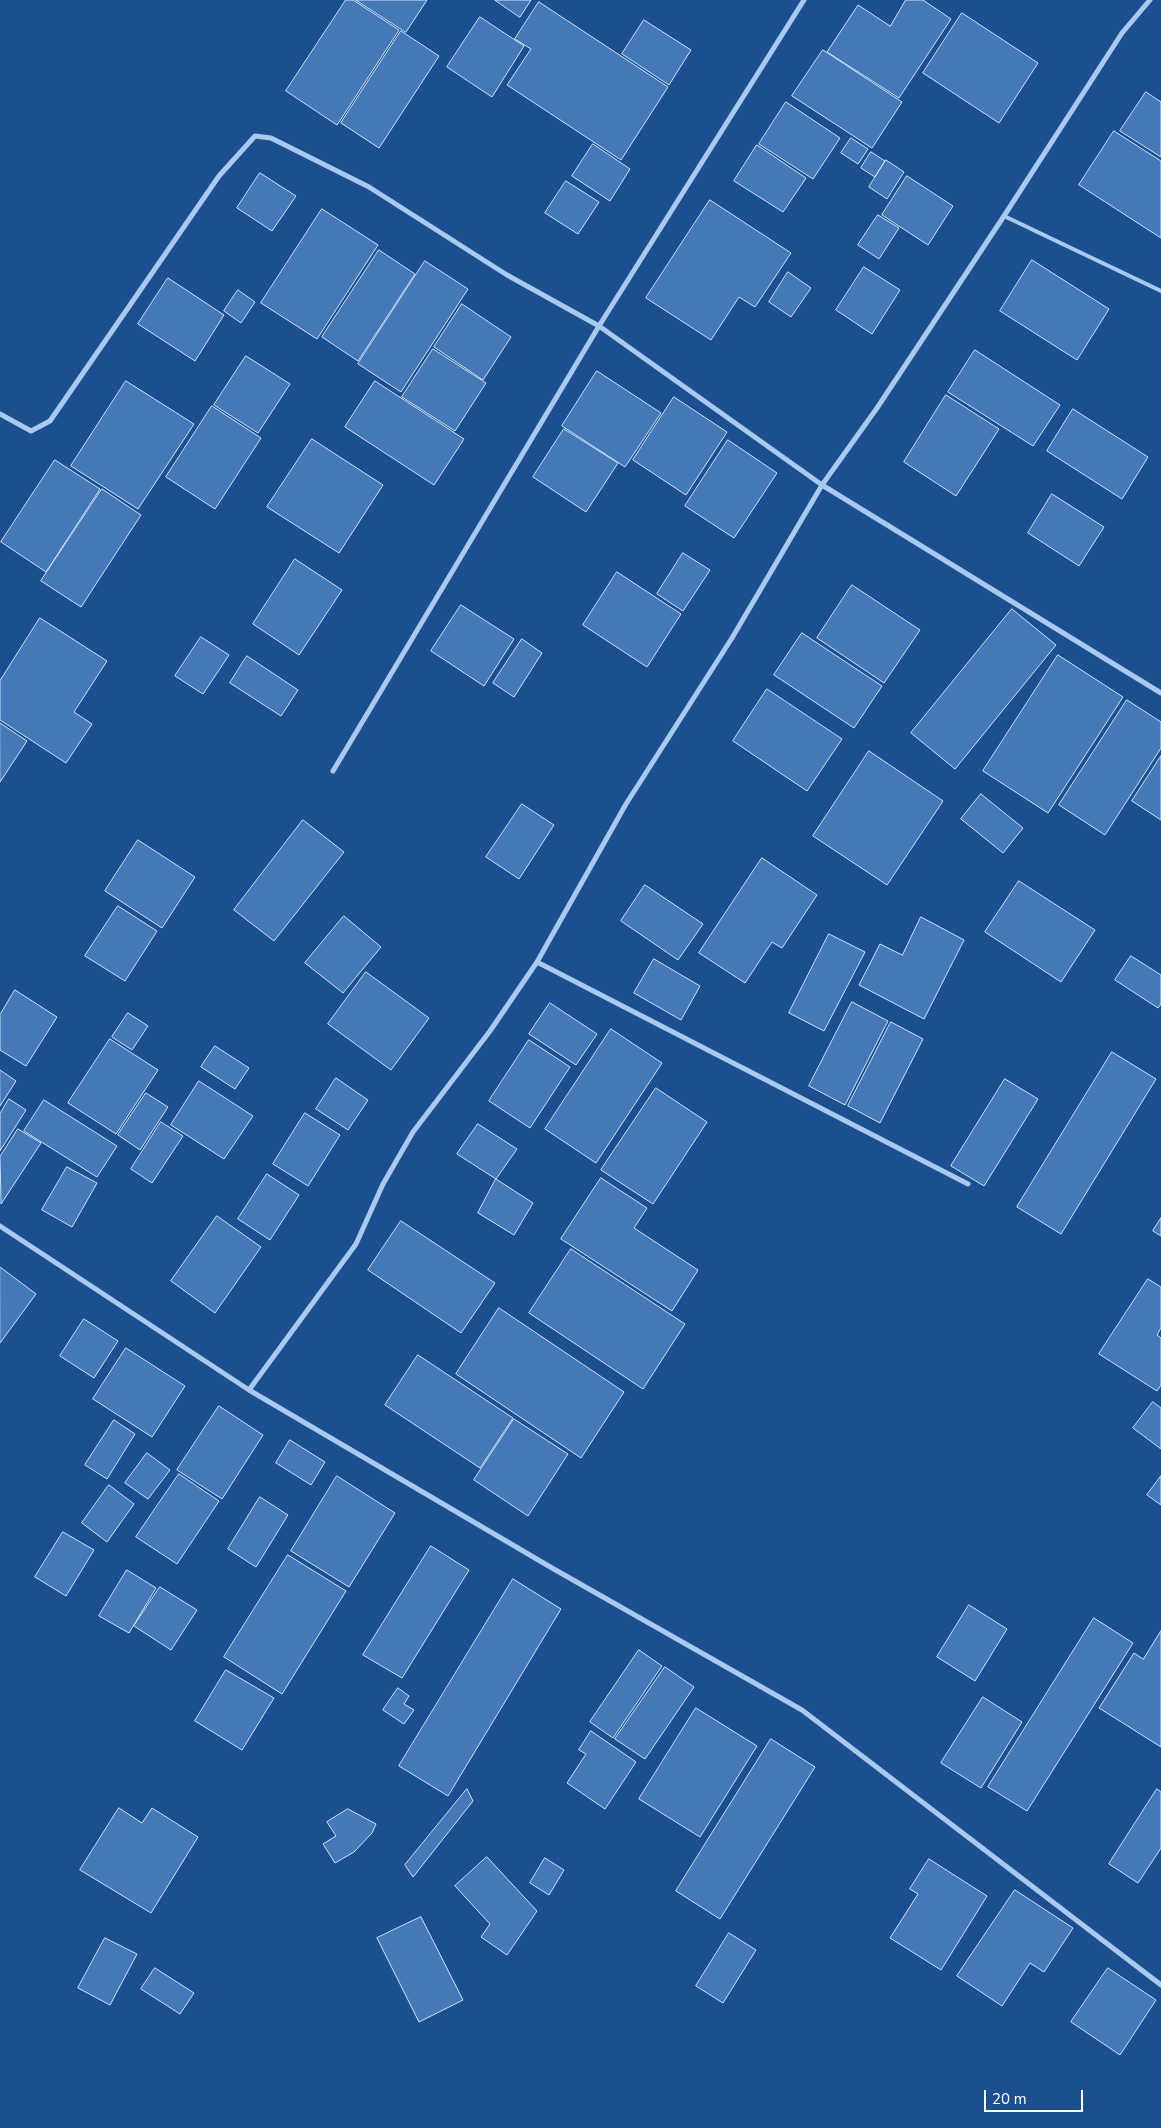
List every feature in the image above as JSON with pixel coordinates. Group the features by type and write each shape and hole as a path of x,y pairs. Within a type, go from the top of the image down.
{"street":[{"path":"333,771 599,326 804,0"},
{"path":"249,1390 356,1244 383,1184 413,1132 490,1031 537,962 626,804 732,638 822,485 876,408 1004,216 1122,33 1150,0"},
{"path":"0,414 31,431 50,421 219,176 256,136 271,138 369,187 507,275 599,326 822,485 1161,693"},
{"path":"537,962 968,1184"},
{"path":"0,1226 249,1390 552,1568 802,1710 1161,1985"}],"lane":[{"path":"1004,216 1161,291"}],"building":[{"path":"346,0 353,0 399,30 337,125 286,91"},
{"path":"356,0 427,0 406,32"},
{"path":"495,0 531,0 520,17"},
{"path":"906,0 923,0 951,19 899,98 827,52 858,5 890,26"},
{"path":"539,2 668,87 621,160 507,85 531,49 515,39"},
{"path":"962,13 1038,63 999,123 923,73"},
{"path":"480,17 524,46 492,97 447,67"},
{"path":"644,20 691,50 669,85 622,54"},
{"path":"401,31 439,56 379,148 341,123"},
{"path":"823,50 902,102 872,148 792,96"},
{"path":"1146,92 1161,102 1161,157 1120,131"},
{"path":"786,102 840,138 813,179 759,144"},
{"path":"1114,131 1161,161 1161,238 1079,185"},
{"path":"851,138 868,149 858,164 841,153"},
{"path":"593,144 630,169 610,201 572,176"},
{"path":"757,145 806,178 783,212 734,181"},
{"path":"871,152 885,161 875,177 861,168"},
{"path":"886,160 904,172 887,199 869,187"},
{"path":"260,173 296,196 272,231 237,208"},
{"path":"907,176 953,206 928,245 882,215"},
{"path":"566,181 599,202 578,234 545,213"},
{"path":"710,200 791,253 755,307 739,297 711,340 646,298"},
{"path":"322,209 378,245 317,339 261,303"},
{"path":"878,215 899,228 879,259 858,245"},
{"path":"379,250 415,274 358,361 322,337"},
{"path":"1032,260 1109,309 1077,360 1000,311"},
{"path":"425,261 468,289 401,392 358,364"},
{"path":"864,267 900,290 872,334 836,310"},
{"path":"788,272 811,288 791,317 769,302"},
{"path":"168,278 224,315 195,361 138,324"},
{"path":"238,290 255,302 241,323 224,311"},
{"path":"462,304 511,337 483,380 434,347"},
{"path":"433,349 486,383 455,431 402,397"},
{"path":"975,350 1060,405 1033,446 948,392"},
{"path":"246,356 290,384 258,433 214,405"},
{"path":"597,371 661,413 625,467 562,426"},
{"path":"126,381 194,424 138,509 71,466"},
{"path":"375,381 464,439 434,485 345,427"},
{"path":"946,395 999,429 956,496 904,462"},
{"path":"674,397 727,432 686,495 633,460"},
{"path":"212,406 261,438 215,509 166,477"},
{"path":"1073,409 1148,457 1122,499 1047,451"},
{"path":"564,429 618,463 586,512 533,477"},
{"path":"312,439 383,485 339,553 267,507"},
{"path":"728,440 777,473 734,538 685,506"},
{"path":"55,460 100,489 46,572 1,542"},
{"path":"102,489 141,515 81,607 41,581"},
{"path":"1052,494 1104,527 1079,566 1028,533"},
{"path":"683,553 710,570 683,611 657,594"},
{"path":"295,559 342,590 299,655 253,624"},
{"path":"617,572 681,614 647,667 583,625"},
{"path":"852,585 920,630 884,683 817,638"},
{"path":"461,605 514,639 484,686 431,651"},
{"path":"1012,609 1056,645 955,769 911,733"},
{"path":"40,618 107,661 74,712 92,724 66,763 0,720 0,681"},
{"path":"802,633 882,686 854,728 774,675"},
{"path":"201,637 229,655 203,694 175,676"},
{"path":"522,639 542,653 514,697 493,683"},
{"path":"1058,655 1123,697 1048,813 983,771"},
{"path":"247,656 298,690 281,716 230,683"},
{"path":"767,689 842,739 807,791 733,741"},
{"path":"1127,700 1161,722 1161,748 1105,835 1059,805"},
{"path":"0,723 27,741 0,782"},
{"path":"869,751 943,801 887,885 813,836"},
{"path":"1161,756 1161,820 1132,801"},
{"path":"981,794 1023,828 1003,853 961,819"},
{"path":"522,804 554,825 519,879 486,857"},
{"path":"303,820 344,852 274,941 234,910"},
{"path":"138,840 195,877 162,928 105,891"},
{"path":"762,858 817,895 782,948 772,942 745,983 699,953"},
{"path":"1019,881 1095,930 1061,982 985,932"},
{"path":"645,885 703,924 678,960 621,921"},
{"path":"118,906 157,931 125,981 85,956"},
{"path":"344,916 381,947 343,993 305,963"},
{"path":"921,917 964,940 924,1019 859,985 880,944 902,955"},
{"path":"829,934 865,952 824,1031 789,1013"},
{"path":"1131,956 1161,975 1161,1004 1158,1008 1115,980"},
{"path":"654,959 700,986 681,1020 634,993"},
{"path":"366,972 429,1018 391,1070 328,1024"},
{"path":"15,990 57,1017 26,1066 0,1050 0,1015"},
{"path":"852,1002 888,1021 845,1105 809,1086"},
{"path":"550,1003 597,1034 576,1065 529,1034"},
{"path":"128,1013 148,1026 132,1050 112,1037"},
{"path":"891,1022 923,1039 880,1123 848,1106"},
{"path":"611,1029 662,1063 596,1163 545,1129"},
{"path":"110,1039 158,1070 116,1134 68,1103"},
{"path":"529,1040 570,1067 530,1128 489,1101"},
{"path":"215,1046 249,1068 235,1089 201,1067"},
{"path":"1112,1052 1156,1079 1061,1234 1017,1207"},
{"path":"0,1070 16,1081 0,1106"},
{"path":"336,1078 368,1100 348,1130 316,1109"},
{"path":"1005,1079 1038,1099 984,1186 951,1166"},
{"path":"199,1081 253,1116 224,1159 171,1125"},
{"path":"656,1088 707,1122 653,1204 601,1170"},
{"path":"146,1093 168,1107 140,1150 118,1135"},
{"path":"9,1099 26,1110 0,1151 0,1114"},
{"path":"44,1100 117,1146 97,1177 24,1131"},
{"path":"305,1113 340,1135 308,1186 273,1164"},
{"path":"161,1122 183,1136 152,1183 131,1169"},
{"path":"478,1124 517,1149 496,1179 457,1154"},
{"path":"18,1129 41,1143 1,1204 0,1157"},
{"path":"67,1167 97,1183 72,1227 42,1210"},
{"path":"267,1174 299,1195 270,1240 238,1219"},
{"path":"601,1178 647,1208 634,1228 698,1270 672,1311 561,1239"},
{"path":"496,1179 533,1203 514,1235 478,1213"},
{"path":"217,1216 261,1247 215,1313 171,1281"},
{"path":"1161,1218 1161,1236 1153,1231"},
{"path":"401,1221 495,1283 461,1333 368,1270"},
{"path":"571,1249 685,1324 643,1389 529,1313"},
{"path":"0,1267 36,1294 0,1343"},
{"path":"1148,1279 1161,1287 1161,1328 1157,1335 1161,1338 1161,1385 1157,1391 1099,1354"},
{"path":"499,1308 624,1392 581,1458 456,1374"},
{"path":"84,1319 118,1341 94,1378 60,1356"},
{"path":"126,1348 185,1386 152,1437 93,1399"},
{"path":"418,1355 513,1418 480,1468 385,1405"},
{"path":"1153,1402 1161,1408 1161,1449 1133,1428"},
{"path":"219,1406 263,1435 222,1499 177,1470"},
{"path":"514,1419 568,1454 528,1516 474,1480"},
{"path":"114,1420 135,1434 107,1479 85,1465"},
{"path":"290,1440 325,1462 311,1485 276,1463"},
{"path":"147,1453 170,1470 148,1499 125,1483"},
{"path":"179,1474 219,1501 177,1564 136,1537"},
{"path":"337,1476 395,1513 349,1587 291,1551"},
{"path":"1161,1476 1161,1505 1147,1495"},
{"path":"109,1485 134,1504 107,1542 82,1523"},
{"path":"260,1497 288,1515 256,1567 228,1549"},
{"path":"63,1532 94,1550 66,1596 35,1577"},
{"path":"431,1546 469,1570 402,1678 363,1655"},
{"path":"288,1555 346,1591 282,1694 224,1657"},
{"path":"127,1570 156,1588 129,1633 99,1616"},
{"path":"513,1579 561,1609 448,1796 399,1766"},
{"path":"160,1587 197,1610 171,1650 134,1626"},
{"path":"969,1605 1007,1629 975,1681 937,1657"},
{"path":"1094,1618 1133,1643 1027,1811 988,1787"},
{"path":"1161,1631 1161,1747 1099,1708 1134,1653 1143,1659"},
{"path":"639,1650 662,1666 613,1738 590,1722"},
{"path":"665,1667 694,1687 645,1759 615,1739"},
{"path":"226,1670 274,1698 242,1750 195,1721"},
{"path":"398,1688 409,1696 404,1704 414,1710 404,1724 383,1710"},
{"path":"983,1697 1022,1722 981,1788 941,1763"},
{"path":"696,1708 757,1746 700,1837 639,1799"},
{"path":"591,1731 636,1762 605,1809 567,1783 586,1754 579,1750"},
{"path":"771,1739 815,1767 720,1919 676,1891"},
{"path":"467,1789 473,1801 413,1877 405,1865"},
{"path":"1157,1789 1161,1792 1161,1848 1138,1883 1109,1864"},
{"path":"119,1808 142,1823 152,1808 198,1837 151,1913 80,1870"},
{"path":"348,1809 376,1824 372,1833 354,1852 335,1863 323,1844 336,1836 327,1822"},
{"path":"487,1857 537,1911 507,1955 481,1937 490,1924 455,1886"},
{"path":"545,1858 564,1870 549,1895 530,1883"},
{"path":"929,1859 987,1896 941,1970 890,1938 918,1894 910,1889"},
{"path":"1015,1890 1073,1928 1044,1972 1030,1963 1002,2006 957,1976"},
{"path":"421,1917 463,2000 419,2022 377,1938"},
{"path":"729,1933 756,1950 723,2003 696,1986"},
{"path":"105,1938 137,1954 110,2005 78,1988"},
{"path":"155,1968 194,1993 180,2014 141,1989"},
{"path":"1108,1968 1156,2000 1120,2055 1071,2022"}]}
